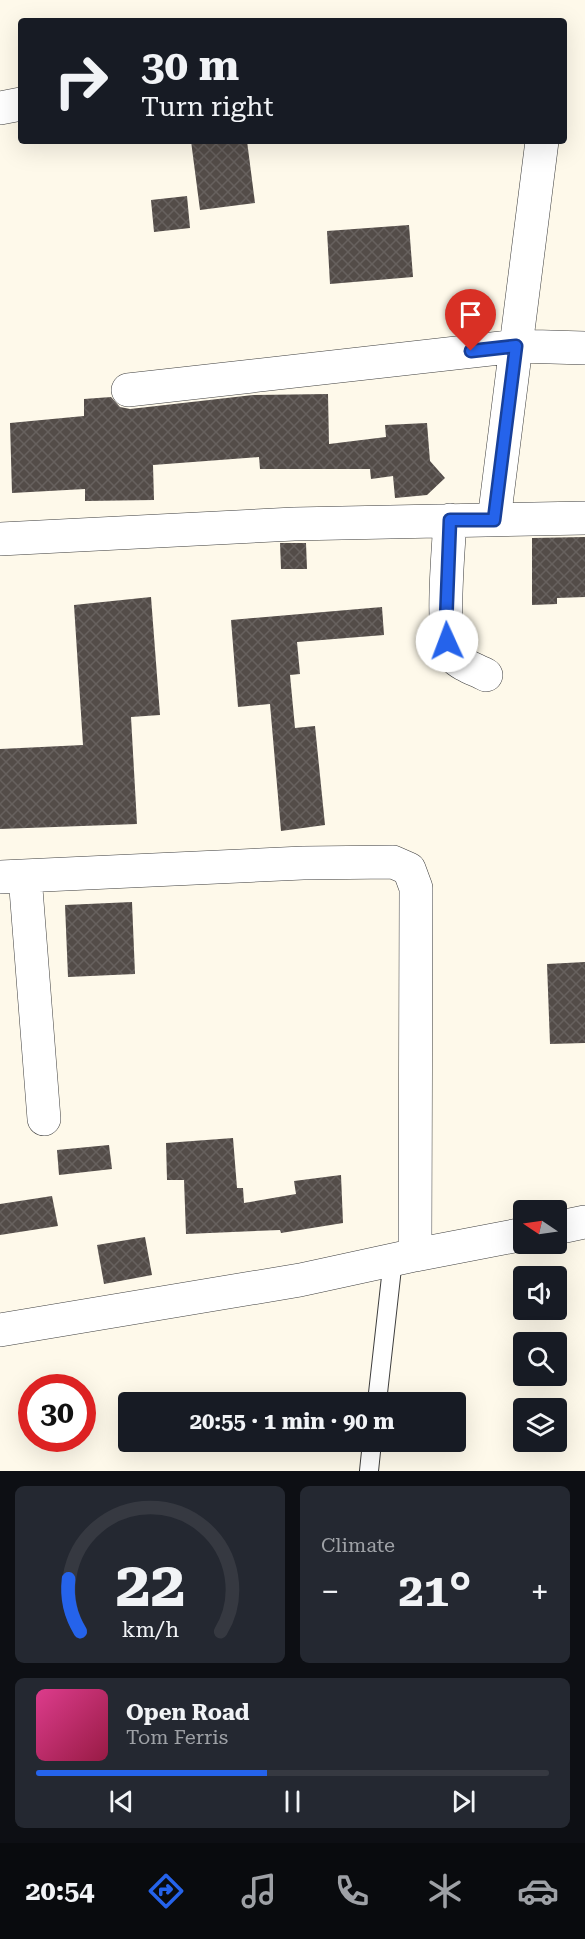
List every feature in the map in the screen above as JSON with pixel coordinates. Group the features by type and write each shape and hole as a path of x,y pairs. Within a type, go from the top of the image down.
{"street":[{"path":"0,108 18,105"},
{"path":"494,520 542,144"},
{"path":"128,390 516,346 585,348"},
{"path":"0,539 294,524 585,518"},
{"path":"450,520 447,641 453,657 486,675"},
{"path":"44,1119 12,876 303,863 393,862 409,869 416,888 404,1257"},
{"path":"567,1226 585,1222"},
{"path":"0,1330 300,1281 404,1257 513,1236"}],"lane":[{"path":"379,1392 404,1257"},
{"path":"369,1471 371,1452"}],"building":[{"path":"191,144 247,144 255,203 200,210"},
{"path":"187,196 190,228 154,232 151,200"},
{"path":"409,225 413,277 330,284 327,231"},
{"path":"328,394 329,444 386,437 385,425 427,423 430,461 445,478 427,495 395,498 393,476 371,479 370,469 260,469 259,457 153,465 154,500 85,501 85,489 12,493 10,423 84,416 84,399 111,397 120,407 130,409 253,395"},
{"path":"585,537 585,597 557,598 557,604 532,605 532,538"},
{"path":"280,543 306,543 307,569 281,569"},
{"path":"151,597 160,715 131,717 137,824 0,829 0,749 83,745 74,605"},
{"path":"382,607 384,635 297,642 300,674 290,675 295,728 315,726 325,825 281,831 270,704 238,707 231,620"},
{"path":"132,902 135,974 68,977 65,905"},
{"path":"585,962 585,1043 550,1044 547,964"},
{"path":"233,1138 237,1188 243,1188 244,1203 296,1194 294,1181 341,1175 343,1223 281,1233 280,1230 186,1234 184,1180 167,1180 166,1143"},
{"path":"109,1145 112,1169 59,1175 57,1150"},
{"path":"52,1196 58,1226 0,1235 0,1204"},
{"path":"145,1237 152,1275 104,1284 97,1245"}],"route":[{"path":"447,641 450,520 494,520 516,346 471,351"}]}
